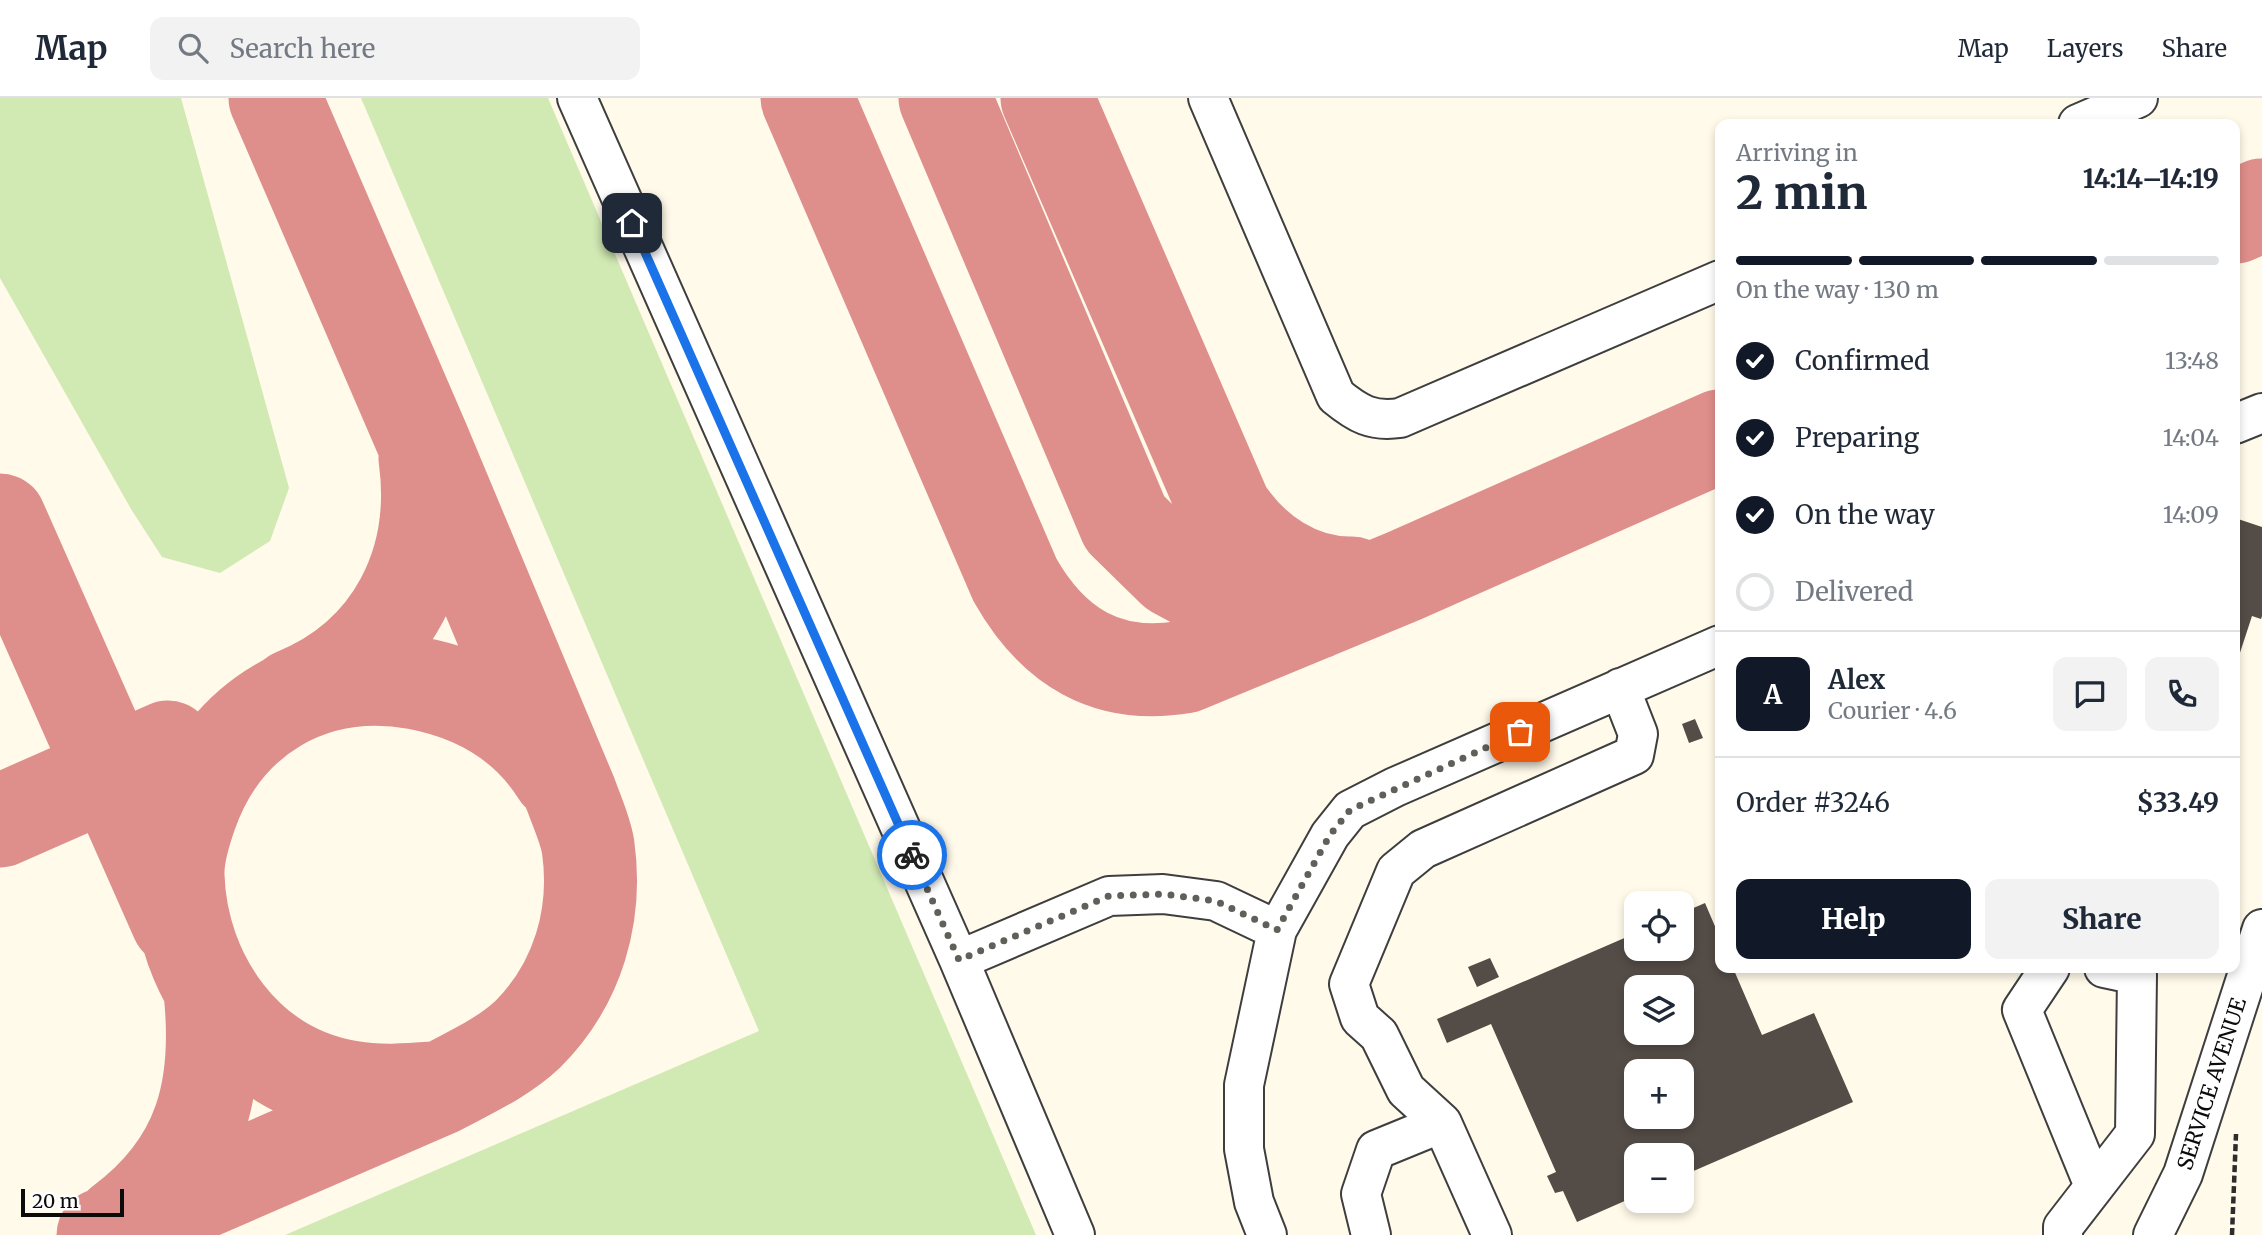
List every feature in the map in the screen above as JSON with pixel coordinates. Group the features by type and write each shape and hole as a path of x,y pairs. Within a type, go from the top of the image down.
{"lane":[{"path":"577,98 959,960 1075,1235"},
{"path":"1208,98 1336,396 1357,414 1379,421 1422,410 1715,282"},
{"path":"2090,119 2138,98"},
{"path":"2240,422 2262,413"},
{"path":"1267,1235 1254,1202 1244,1149 1244,1085 1277,930 1330,835 1350,810 1395,787 1715,647"},
{"path":"1492,1235 1442,1123 1406,1090 1379,1035 1360,1018 1349,984 1396,871 1423,849 1634,755 1638,734 1620,688"},
{"path":"959,960 1109,896 1163,894 1216,901 1277,930"},
{"name":"SERVICE AVENUE","path":"2152,1235 2183,1174 2252,935"},
{"path":"2047,973 2022,1010 2094,1186"},
{"path":"2063,1235 2063,1227 2135,1134 2137,975 2128,973"},
{"path":"1371,1235 1361,1194 1376,1150 1442,1123"}],"path":[{"path":"2232,1235 2236,1132"}],"green space":[{"path":"0,98 181,98 289,488 270,541 220,573 162,557 131,509 0,278"},
{"path":"361,98 548,98 1036,1235 285,1235 759,1031"}],"building":[{"path":"2240,520 2262,527 2262,616 2261,619 2252,616 2240,653"},
{"path":"1695,719 1703,738 1689,743 1682,724"},
{"path":"1705,903 1715,926 1715,973 1735,973 1762,1035 1814,1013 1853,1102 1694,1171 1694,1143 1624,1143 1624,1201 1577,1222 1563,1191 1555,1193 1547,1176 1556,1172 1491,1024 1447,1043 1437,1019 1624,938 1624,961 1694,961 1694,908"},
{"path":"1490,958 1499,977 1477,987 1468,967"}],"taxiway":[{"path":"103,1235 441,1088 498,1057 528,1034 560,993 572,971 587,923 590,897 588,846 571,795 423,441 275,98"},
{"path":"807,98 1015,580 1047,624 1085,654 1107,663 1156,670 1184,667 1404,576 1715,438"},
{"path":"945,98 1125,523 1174,571 1211,591 1315,613"},
{"path":"1047,98 1225,509 1249,539 1279,562 1314,578 1352,583"},
{"path":"2240,215 2262,205"},
{"path":"294,695 329,678 358,656 383,630 402,600 416,568 424,533 427,496 425,458"},
{"path":"0,520 177,920"},
{"path":"435,1088 371,1090 313,1077 281,1061 252,1040 227,1013 207,982 192,949 182,913 179,860 191,814 206,780 226,750 250,725 278,705 309,691 342,682 378,679 416,683 478,703 514,726 530,740 558,774"},
{"path":"0,821 168,747"},
{"path":"121,1223 148,1200 170,1175 187,1149 200,1121 208,1091 212,1059 210,991"}],"way so far":[{"path":"912,855 959,960 1059,915 1109,896 1163,894 1216,901 1277,930 1330,835 1350,810 1395,787 1520,732"}],"route":[{"path":"632,223 912,855"}]}
